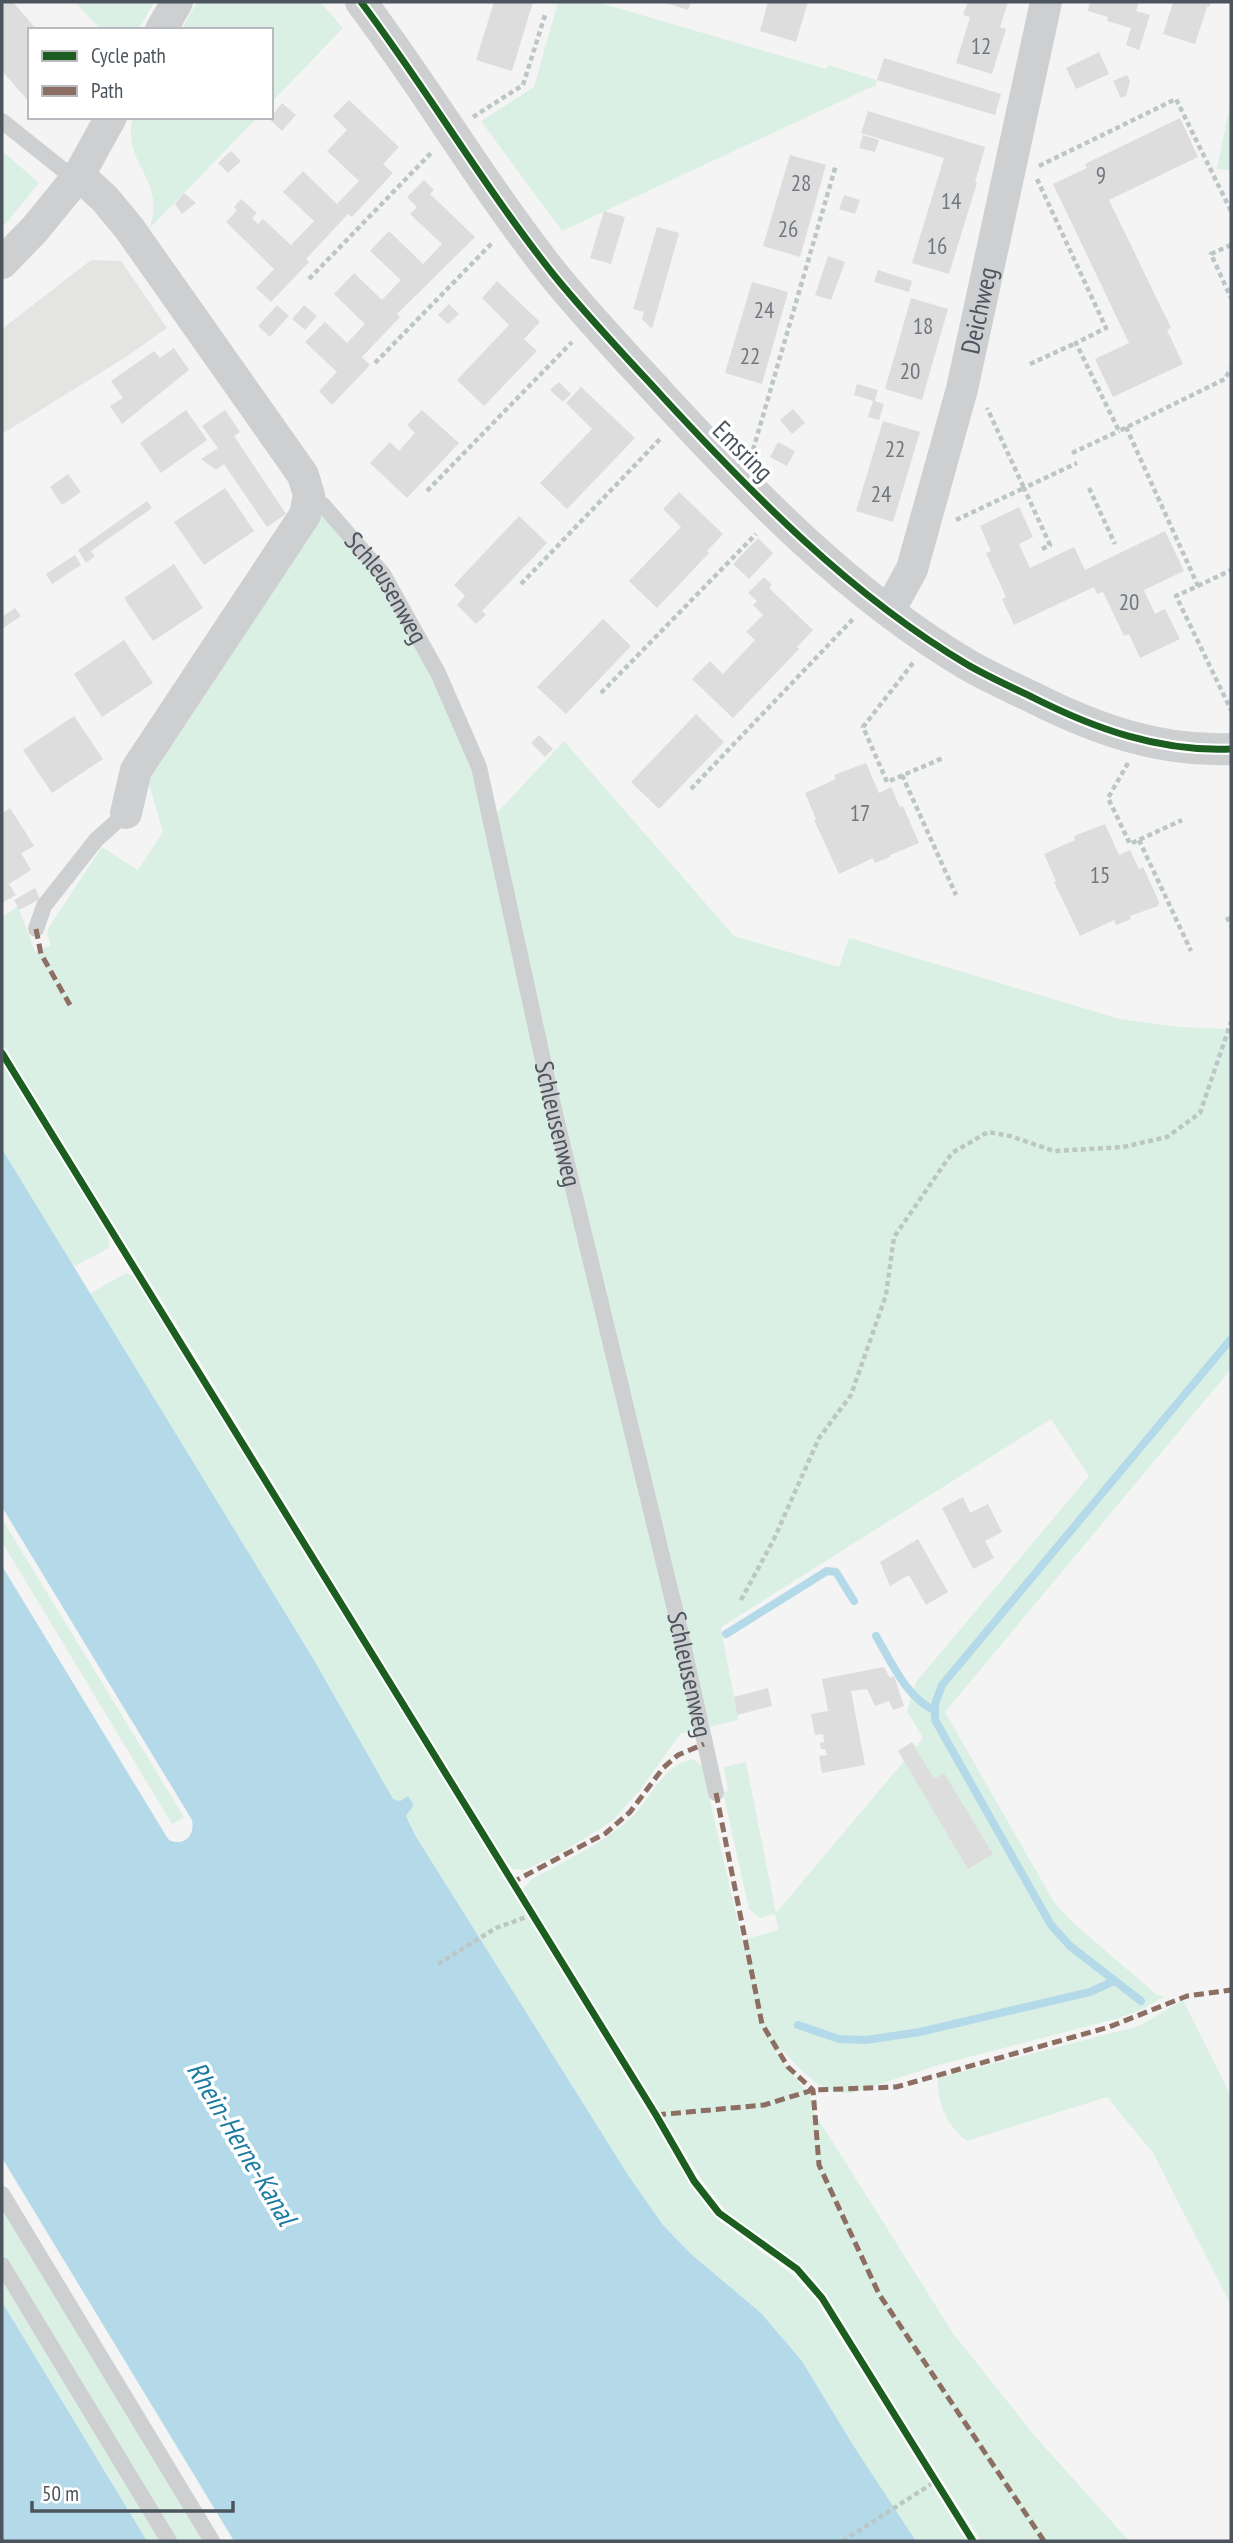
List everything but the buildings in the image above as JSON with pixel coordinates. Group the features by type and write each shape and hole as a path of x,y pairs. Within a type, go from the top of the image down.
{"street":[{"path":"162,28 177,2"},
{"name":"Emsring","path":"361,2 553,275 681,417 818,553 881,605 930,640 969,665 1046,705 1137,740 1181,748 1231,749"},
{"name":"Deichweg","path":"881,605 912,569 962,389 1046,2"},
{"path":"2,263 35,229 79,175 110,119"},
{"name":"Schleusenweg","path":"79,175 105,199 129,228 303,475 309,495"},
{"path":"126,813 136,770 305,515 309,495"}],"lane":[{"path":"2,121 62,169 79,175"},
{"name":"Schleusenweg","path":"309,495 324,505 383,574 438,673 479,767 551,1097 679,1626 716,1793"},
{"path":"36,929 44,906 96,840 126,813"},
{"path":"2,2194 212,2541"},
{"path":"2,2265 169,2541"}],"path":[{"path":"309,279 430,154 453,134 523,85 546,12"},
{"path":"1030,364 1106,328 1033,169 1177,99 1231,211"},
{"path":"734,472 753,451 836,165"},
{"path":"376,363 513,221"},
{"path":"1231,244 1211,254 1231,298"},
{"path":"427,491 593,321"},
{"path":"1076,343 1119,431"},
{"path":"1072,453 1225,379 1231,368"},
{"path":"962,389 980,394 1050,545 1042,549"},
{"path":"521,584 681,417"},
{"path":"1126,427 1198,586"},
{"path":"925,524 941,527 1077,463"},
{"path":"1089,488 1115,544"},
{"path":"601,693 776,513"},
{"path":"1231,570 1176,596 1231,710"},
{"path":"691,789 881,605"},
{"path":"930,640 863,727 887,782 943,758"},
{"path":"1137,740 1127,766 1108,798 1130,844 1182,820"},
{"path":"902,775 956,895"},
{"path":"1139,840 1191,951"},
{"path":"1227,917 1231,926"},
{"path":"740,1600 774,1539 819,1438 851,1395 886,1295 894,1237 953,1153 988,1132 1010,1136 1054,1151 1123,1146 1167,1138 1200,1113 1231,1021"},
{"path":"438,1964 496,1928 532,1916"},
{"path":"843,2541 936,2481"}],"shaded area":[{"path":"91,260 121,261 167,328 129,355 2,434 2,329"}],"green space":[{"path":"75,2 154,2 139,28 99,28"},
{"path":"197,2 320,2 343,28 273,101 273,28 182,28"},
{"path":"558,2 597,2 826,69 828,65 877,80 876,85 562,231 481,121 534,87"},
{"path":"1231,100 1231,170 1217,169"},
{"path":"133,119 256,119 149,229 153,197 137,160 131,133"},
{"path":"2,151 39,183 2,228"},
{"path":"321,512 373,575 426,664 495,815 564,741 734,936 839,967 849,938 1120,1019 1179,1027 1231,1029 1231,1369 945,1712 1054,1902 1072,1922 1157,1995 1165,1996 1141,2010 1119,2018 935,2066 852,2093 841,2093 822,2086 805,2074 783,2051 775,2052 810,2096 815,2114 953,2333 1034,2435 1129,2541 981,2541 815,2280 730,2216 701,2179 523,1889 532,1879 617,1830 638,1810 668,1772 693,1759 702,1766 742,1940 778,1930 775,1914 760,1918 749,1909 723,1792 728,1791 724,1767 746,1762 776,1913 904,1761 898,1751 912,1742 916,1747 923,1738 907,1711 916,1682 1089,1476 1051,1419 721,1627 738,1720 680,1734 641,1789 614,1819 562,1852 525,1870 513,1869 501,1856 204,1368 2,1045 2,917 18,906 35,952 51,945 47,935 49,927 102,847 138,870 163,832 146,774"},
{"path":"2,1063 108,1232 109,1248 75,1266 2,1149"},
{"path":"126,1273 137,1278 690,2182 719,2220 793,2275 816,2300 966,2541 916,2541 802,2361 761,2313 691,2254 663,2225 630,2178 415,1835 406,1816 414,1805 408,1796 400,1801 393,1800 314,1660 93,1302 91,1293"},
{"path":"2,1519 184,1817 172,1824 2,1542"},
{"path":"1183,2000 1231,2096 1231,2305 1153,2153 1107,2097 967,2141 949,2121 939,2096 938,2078 1139,2026"},
{"path":"2,2205 206,2541 174,2541 2,2256"},
{"path":"2,2281 162,2541 147,2541 2,2302"}],"water":[{"name":"Rhein-Herne-Kanal","path":"2,1149 314,1660 393,1799 400,1801 408,1796 414,1805 406,1816 415,1835 630,2178 663,2225 691,2254 761,2313 802,2361 916,2541 234,2541 2,2158 2,1566 169,1840 184,1841 190,1835 193,1825 2,1507"},
{"path":"2,2302 147,2541 2,2541"}],"waterway":[{"path":"1141,2001 1070,1946 1051,1925 935,1720 935,1704 942,1685 1231,1339"},
{"path":"726,1634 827,1571 836,1572 854,1601"},
{"path":"876,1636 908,1688 935,1711"},
{"path":"798,2025 839,2039 866,2040 920,2032 1090,1992 1114,1981"}],"marked path":[{"path":"36,929 41,954 70,1005"},
{"path":"511,1883 606,1833 630,1812 663,1768 678,1755 704,1744"},
{"path":"716,1793 762,2024 788,2067 813,2090 819,2165 879,2294 1044,2541"},
{"path":"656,2115 764,2105 813,2090 896,2087 1109,2027 1187,1996 1231,1990"}],"cycle path":[{"path":"361,2 503,207 566,290 730,469 843,575 883,607 968,665 1056,709 1104,728 1153,742 1179,747 1231,749"},
{"path":"2,1053 656,2115 694,2181 719,2213 797,2269 822,2298 973,2541"}]}
